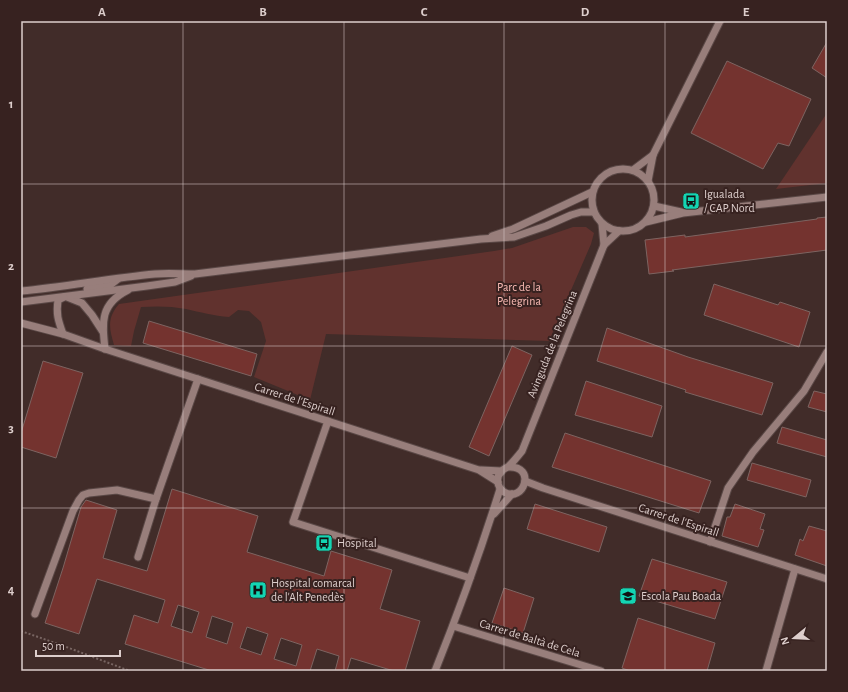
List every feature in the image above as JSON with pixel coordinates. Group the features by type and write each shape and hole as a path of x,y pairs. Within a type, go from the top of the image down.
{"street":[{"path":"648,180 653,155 720,21"},
{"path":"632,170 653,155"},
{"path":"482,239 513,229 592,192 597,182 612,170 622,168 642,174 648,180 654,197 654,206 646,222 638,228 629,231 610,229 602,224"},
{"name":"Avinguda de la Pelegrina","path":"592,192 594,212 602,224 604,245"},
{"path":"646,222 683,213 827,198"},
{"path":"654,206 683,213"},
{"path":"21,293 120,278 156,274 195,274 482,239 514,237 546,226 571,215 582,212 594,212"},
{"name":"Avinguda de la Pelegrina","path":"520,470 522,451 604,245 619,231"},
{"path":"21,302 175,282 195,274"},
{"path":"63,334 58,322 58,300 78,290 109,286 120,278"},
{"path":"105,349 103,332 104,316 110,303 121,294 132,288"},
{"path":"21,293 24,297 57,294 82,303 103,332"},
{"name":"Carrer de l'Espirall","path":"21,323 63,334 105,349 479,470 501,471"},
{"path":"710,542 728,488 753,452 804,391 827,352"},
{"path":"138,558 156,499 198,379"},
{"path":"328,421 293,522 470,578"},
{"name":"Avinguda de la Pelegrina","path":"501,471 508,467 522,451"},
{"path":"499,485 507,494 512,494 520,492 524,485 524,475 520,470 517,468 508,467"},
{"name":"Carrer de l'Espirall","path":"479,470 499,485"},
{"path":"435,671 454,626 492,517 499,485 499,474 501,471"},
{"name":"Carrer de l'Espirall","path":"525,481 542,488 827,579"},
{"path":"35,614 73,511 78,500 83,495 117,490 156,499"},
{"path":"492,517 512,494"},
{"path":"766,671 796,569"},
{"name":"Carrer de Baltà de Cela","path":"454,626 601,671"}],"path":[{"path":"21,632 61,645 130,671"}],"green space":[{"path":"827,113 827,183 776,189"},
{"name":"Parc de la Pelegrina","path":"573,227 586,227 594,233 591,244 549,341 326,334 310,400 254,377 266,341 261,322 249,311 238,310 229,317 175,307 141,307 131,346 114,345 112,339 110,323 112,314 119,304 512,248"}],"building":[{"path":"827,42 827,78 812,68"},
{"path":"727,61 811,99 789,146 778,143 763,169 691,133"},
{"path":"827,217 827,250 649,274 645,240 685,235 685,237"},
{"path":"714,284 778,305 780,302 810,312 799,347 704,315"},
{"path":"149,321 257,354 251,376 143,343"},
{"path":"607,328 688,357 773,383 762,415 685,392 686,390 597,361"},
{"path":"512,346 532,355 489,456 469,447"},
{"path":"43,361 83,373 56,458 21,447 21,433"},
{"path":"586,381 662,406 652,437 575,415"},
{"path":"814,391 827,394 827,412 808,407"},
{"path":"782,427 827,440 827,457 777,443"},
{"path":"565,433 711,481 699,513 552,467"},
{"path":"752,463 811,480 806,497 747,480"},
{"name":"Hospital comarcal de l'Alt Penedès","path":"172,489 258,516 247,552 324,576 331,551 392,570 380,609 420,621 405,671 394,671 351,658 347,671 335,671 339,656 317,649 310,671 212,671 125,644 134,615 158,623 165,600 97,579 79,634 45,623 81,507 86,500 117,510 103,558 147,571","holes":["178,605 199,612 192,633 171,626","212,616 233,623 227,644 206,637","247,627 268,634 261,655 240,648","281,638 302,645 296,666 274,659"]},
{"path":"535,504 607,527 599,552 527,529"},
{"path":"735,504 765,514 760,529 764,530 758,547 722,536 727,517 730,517"},
{"path":"809,526 827,531 827,566 795,555 800,539 803,541"},
{"path":"652,559 727,582 715,619 639,596"},
{"path":"504,588 534,598 523,633 492,623"},
{"path":"638,618 715,643 707,671 630,671 622,668"}],"place":[{"name":"Igualada / CAP Nord","path":"691,201"},
{"name":"Hospital","path":"324,543"},
{"name":"Hospital comarcal de l'Alt Penedès","path":"258,590"},
{"name":"Escola Pau Boada","path":"628,596"}]}
